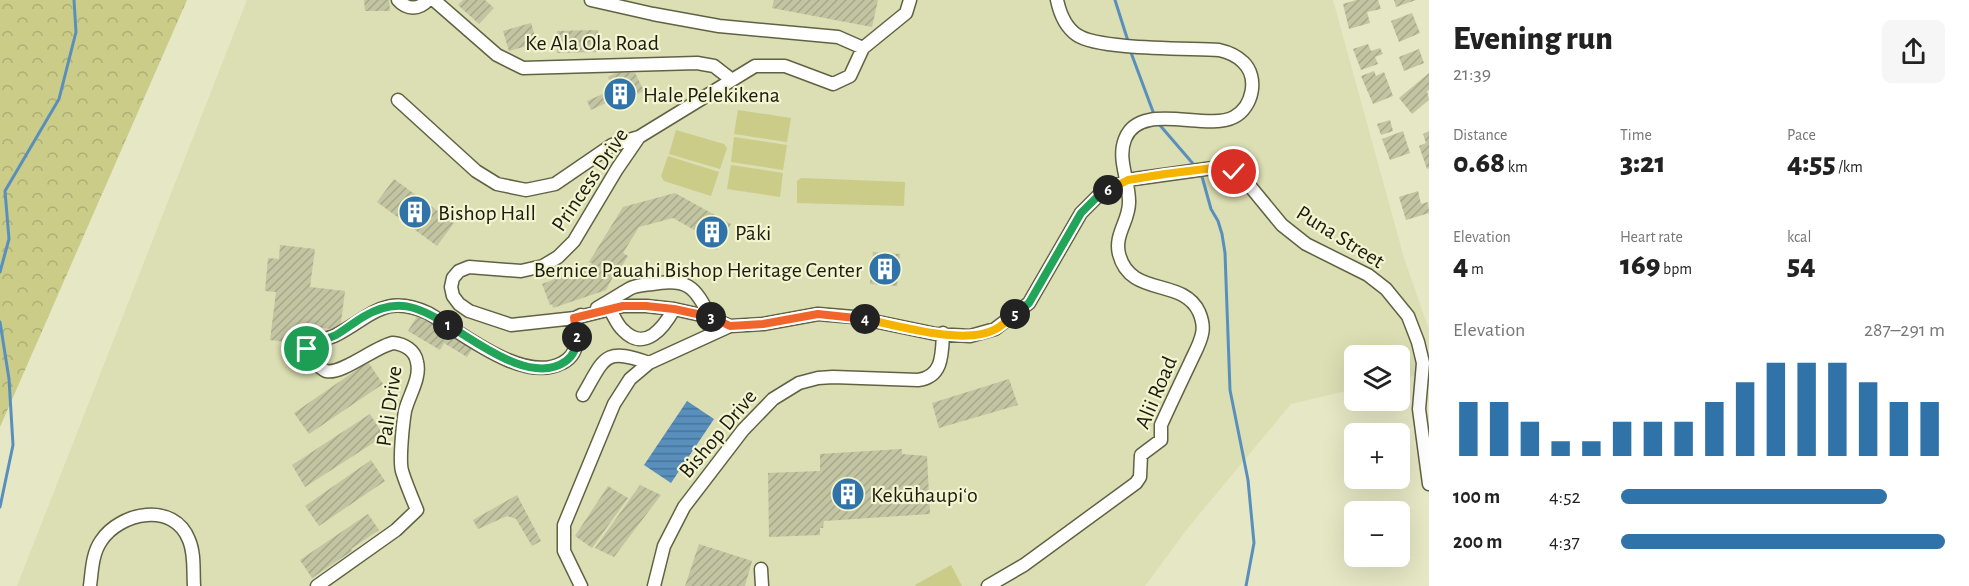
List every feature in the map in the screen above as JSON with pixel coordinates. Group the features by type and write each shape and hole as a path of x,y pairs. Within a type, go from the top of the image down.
{"street":[{"path":"398,0 406,7 412,8 423,6 428,0"},
{"name":"Ke Ala Ola Road","path":"434,0 497,55 523,68 697,63 714,66 732,80"},
{"path":"591,0 719,26 838,37 863,48 906,13 910,0"},
{"path":"1057,0 1065,23 1078,36 1113,45 1219,50 1232,54 1244,62 1251,73 1250,98 1237,116 1223,122 1150,118 1137,125 1125,137 1121,157 1128,180"},
{"name":"Princess Drive","path":"863,48 850,76 833,84 785,66 755,66 639,137 574,241 558,257 543,266 521,271 483,266 469,267 459,271 453,278 451,287 453,296 459,304 511,326 574,318 623,306 646,306 710,317 730,326 763,324 818,314 854,317 940,334 970,336 996,329 1029,303 1081,213 1101,193 1128,180"},
{"path":"398,100 476,171 497,184 526,190 555,184 612,145 639,137"},
{"name":"Puna Street","path":"1128,180 1213,168 1234,172 1249,185 1282,225 1306,244 1368,275 1386,288 1408,316 1423,363 1419,409 1429,484"},
{"name":"Alii Road","path":"988,586 1024,565 1136,483 1140,477 1141,455 1161,440 1161,425 1201,339 1203,323 1192,301 1177,292 1142,282 1122,264 1118,237 1129,208 1128,180"},
{"path":"574,318 621,296 631,287 670,281 680,282 691,288 705,306 710,317"},
{"name":"Pali Drive","path":"317,586 396,530 417,510 401,469 405,411 417,377 418,367 417,359 412,352 393,343 342,368 332,371 325,370 308,355 310,346 337,335 372,312 401,305 429,313 511,361 523,366 541,368 561,364 572,355 577,343 574,318"},
{"path":"610,310 621,329 631,337 643,339 655,335 663,328 674,309"},
{"path":"581,586 564,551 564,525 614,404 630,379 649,363 730,326"},
{"name":"Bishop Drive","path":"654,586 664,546 684,507 743,430 773,399 799,383 818,378 926,379 933,375 940,365 942,358 940,334"},
{"path":"583,395 608,356 626,356 649,363"},
{"path":"90,586 96,549 105,536 125,520 150,515 172,520 187,535 193,551 194,586"},
{"path":"761,569 762,586"}],"shaded area":[{"path":"247,0 1333,0 1404,258 1429,330 1429,372 1410,377 1410,345 1344,345 1344,391 1291,404 1187,529 1145,586 17,586"}],"green space":[{"path":"0,0 187,0 0,427"},
{"path":"738,110 791,118 787,142 734,134"},
{"path":"676,130 724,144 727,148 720,169 669,154"},
{"path":"734,137 787,145 783,170 731,162"},
{"path":"668,156 719,172 711,196 664,181 661,176"},
{"path":"731,165 783,173 780,197 727,189"},
{"path":"801,178 905,182 904,206 797,203 797,181"},
{"path":"951,565 962,586 915,585"}],"water":[{"path":"687,401 714,419 671,483 644,465"}],"building":[{"path":"364,0 389,0 390,11 365,11"},
{"path":"463,0 485,0 494,8 479,24 458,5"},
{"path":"774,0 878,0 872,27 772,8"},
{"path":"1356,0 1378,0 1381,9 1367,12 1370,23 1349,29 1343,4"},
{"path":"1394,0 1416,0 1396,7"},
{"path":"1412,13 1420,33 1399,42 1391,21"},
{"path":"531,23 537,43 509,51 503,31"},
{"path":"598,30 599,52 557,53 557,31"},
{"path":"1368,44 1371,51 1380,48 1383,54 1375,57 1378,64 1361,70 1353,49"},
{"path":"1419,49 1424,63 1404,71 1399,57"},
{"path":"1374,71 1376,76 1384,72 1393,96 1373,104 1361,76"},
{"name":"Hale Pelekikena","path":"617,72 635,73 644,91 621,102 619,97 591,110 587,101 614,89 608,77"},
{"path":"1429,73 1429,90 1427,91 1429,100 1412,114 1399,98"},
{"path":"1390,120 1393,131 1381,135 1377,124"},
{"path":"1403,131 1410,153 1390,160 1382,139"},
{"path":"1429,131 1429,168 1427,169 1419,146 1426,143 1423,134"},
{"name":"Bishop Hall","path":"394,179 454,223 437,246 377,202"},
{"path":"1418,191 1421,204 1428,202 1429,213 1406,220 1399,197"},
{"name":"Pāki","path":"675,193 731,224 717,250 702,242 705,236 673,218 639,227 623,253 628,256 618,272 616,271 606,290 553,308 552,304 550,305 542,284 593,264 589,262 623,207"},
{"path":"280,245 315,249 310,287 345,291 340,330 306,326 304,344 270,340 276,292 265,291 268,258 279,259"},
{"name":"Bernice Pauahi Bishop Heritage Center","path":"873,252 900,254 897,286 870,284"},
{"path":"419,313 474,346 467,357 444,343 440,350 408,331"},
{"path":"368,362 383,384 309,434 294,413"},
{"path":"1009,379 1018,405 939,428 932,403"},
{"path":"370,414 384,436 305,487 292,465"},
{"name":"Kekūhaupiʻo","path":"902,449 902,454 927,456 930,514 824,521 823,528 820,528 820,535 769,537 768,473 820,471 820,454"},
{"path":"371,460 385,481 319,526 305,506"},
{"path":"640,485 661,495 614,557 595,548"},
{"path":"608,486 628,498 592,548 575,536"},
{"path":"517,495 541,541 532,546 516,519 507,516 478,529 473,520"},
{"path":"368,514 379,530 312,578 300,560"},
{"path":"699,544 752,561 745,586 685,586"}],"waterway":[{"path":"0,272 9,239 5,191 59,99 76,32 74,0"},
{"path":"1115,0 1128,41"},
{"path":"1130,50 1155,117"},
{"path":"1158,123 1195,166"},
{"path":"1201,173 1211,209 1222,234 1225,253 1230,390 1248,480 1254,543 1246,586"},
{"path":"0,322 9,379 13,445 0,507"}],"place":[{"name":"Hale Pelekikena","path":"620,94"},
{"name":"Bishop Hall","path":"415,212"},
{"name":"Pāki","path":"712,232"},
{"name":"Bernice Pauahi Bishop Heritage Center","path":"885,269"},
{"name":"Kekūhaupiʻo","path":"848,494"}],"route":[{"path":"307,349 313,343 337,335 372,312 401,305 429,313 511,361 523,366 541,368 561,364 576,349 577,332 574,318 623,306 674,309 710,317 730,326 763,324 818,314 854,317 936,334 970,336 996,329 1029,303 1081,213 1101,193 1128,180 1213,168 1234,172"}]}
